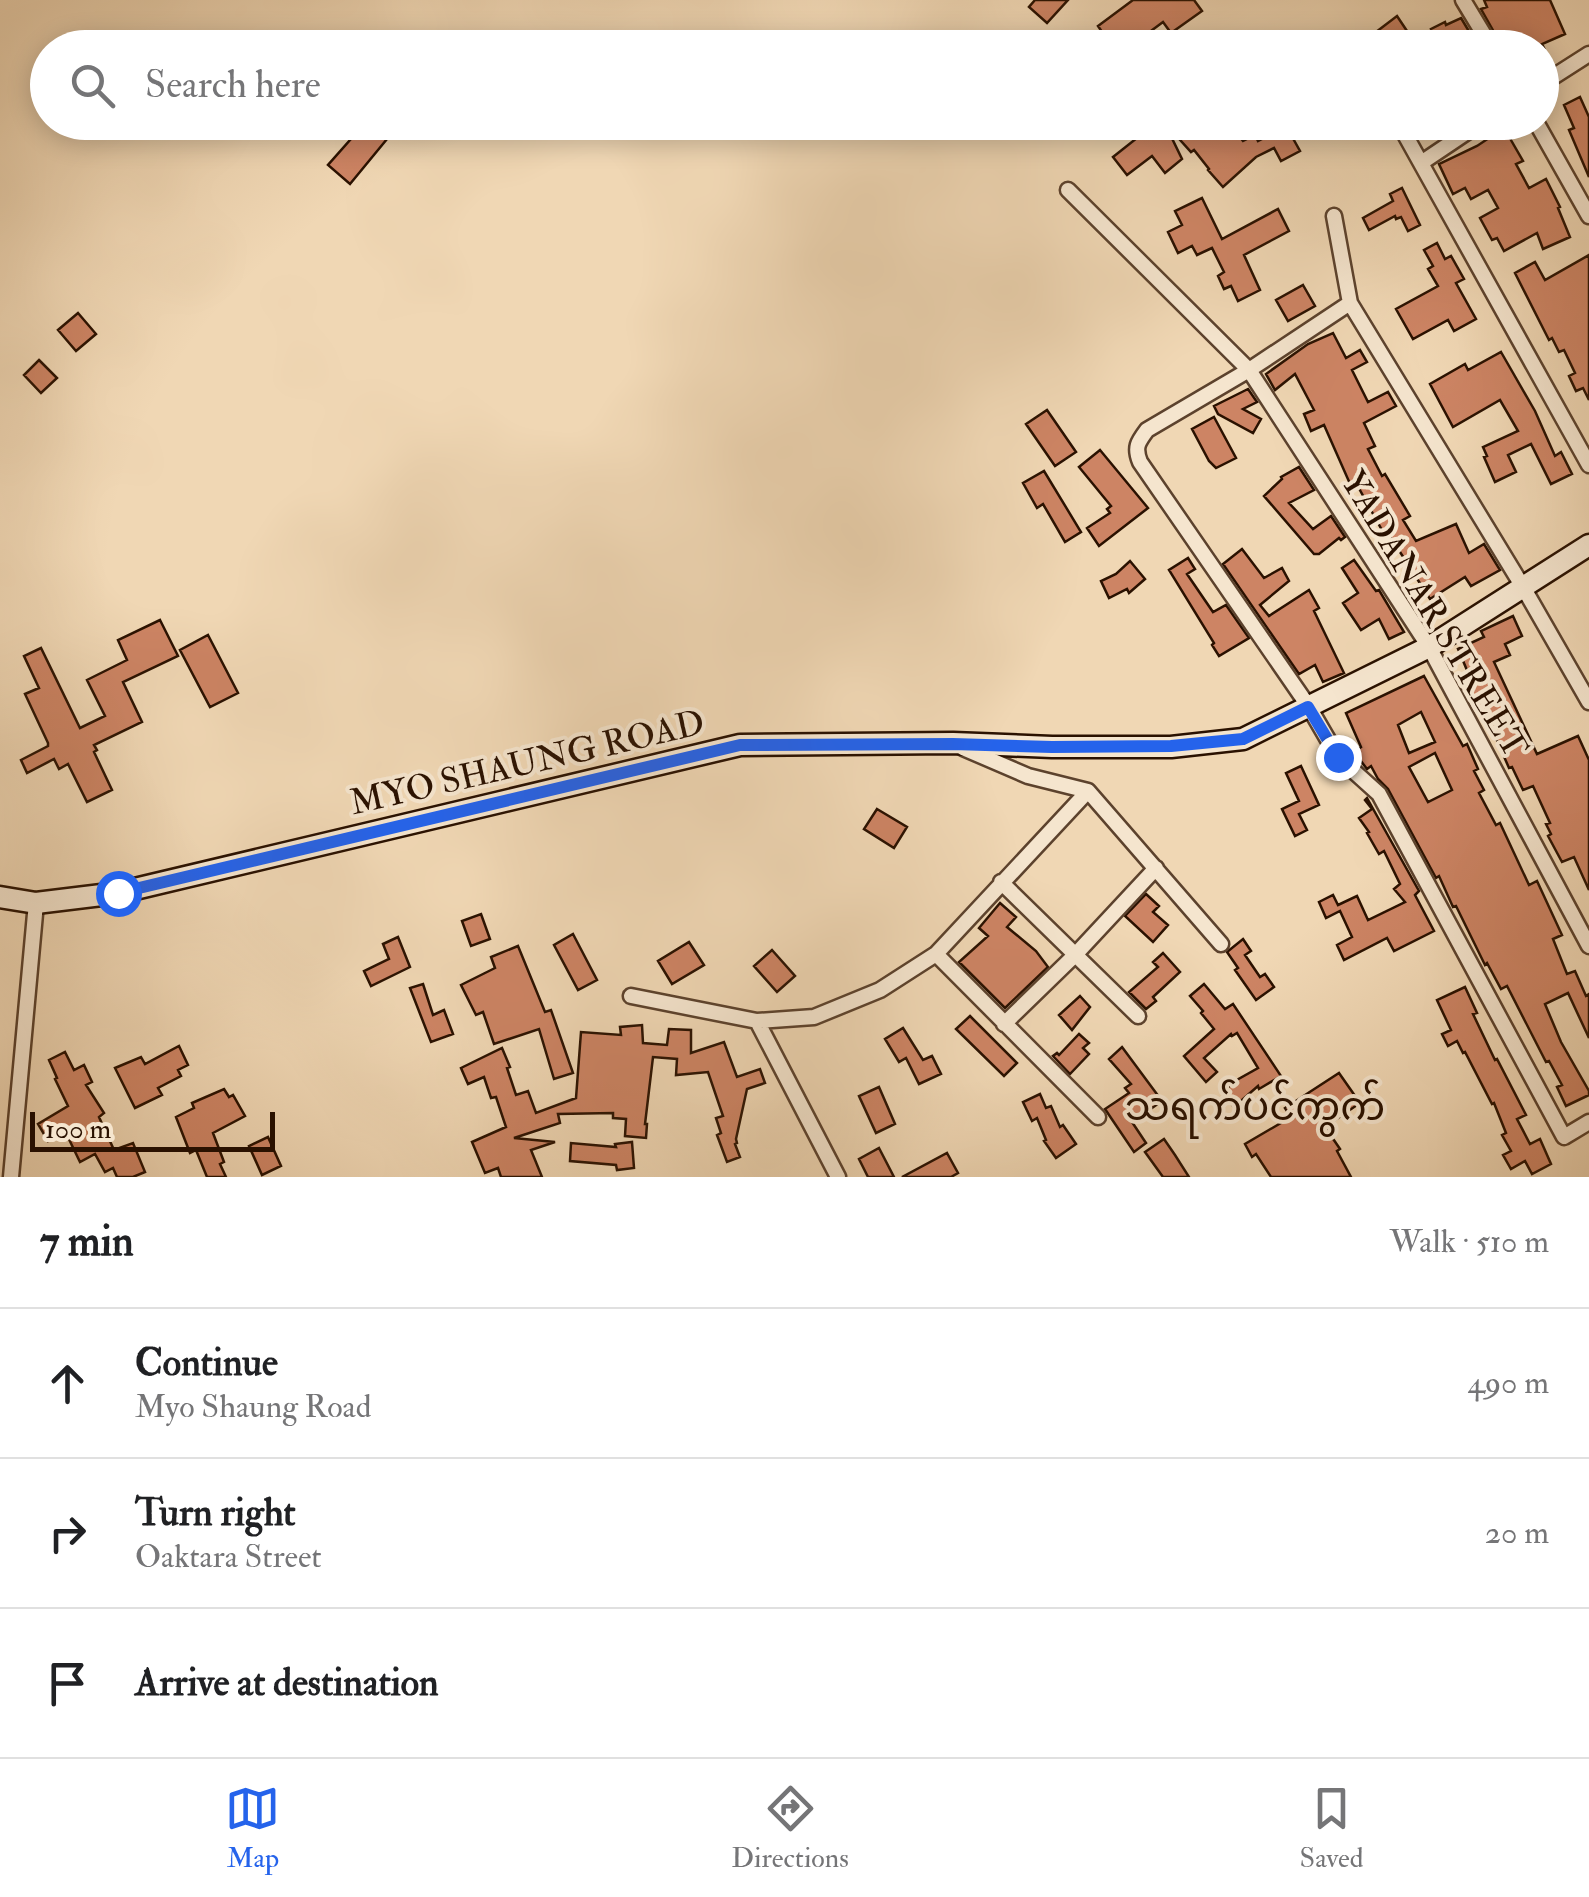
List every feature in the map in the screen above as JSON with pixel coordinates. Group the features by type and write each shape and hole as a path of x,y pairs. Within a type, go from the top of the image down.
{"street":[{"path":"1463,0 1481,30"},
{"path":"1559,73 1589,54"},
{"path":"1408,140 1589,464"},
{"path":"1421,163 1455,140"},
{"path":"1546,140 1589,216"},
{"name":"YADANAR STREET","path":"1068,190 1249,370 1430,647 1589,946"},
{"path":"1334,216 1350,302 1589,702"},
{"path":"1350,302 1249,370 1147,430 1136,451 1338,757 1378,794 1564,1137 1589,1122"},
{"name":"MYO SHAUNG ROAD","path":"0,897 36,903 118,893 740,745 1171,746 1243,739 1430,647 1589,544"},
{"path":"953,744 1028,776 1088,791 1222,944"},
{"path":"631,996 756,1022 814,1016 880,990 936,954 1088,791"},
{"path":"1004,1024 1156,868"},
{"path":"1001,882 1138,1016"},
{"path":"11,1177 36,903"},
{"path":"936,954 1098,1117"},
{"path":"756,1022 838,1177"}],"building":[{"path":"1035,0 1068,0 1047,23 1029,7"},
{"path":"1133,0 1194,0 1202,11 1175,30 1169,30 1163,22 1152,30 1101,30 1098,26"},
{"path":"1484,0 1550,0 1565,34 1559,37 1559,30 1493,30 1481,9 1487,7"},
{"path":"1397,16 1406,30 1379,30"},
{"path":"1461,18 1468,30 1431,29 1445,22 1446,25"},
{"path":"1580,97 1589,117 1589,177 1569,130 1574,128 1564,105"},
{"path":"350,140 386,140 350,184 328,165"},
{"path":"1134,140 1173,140 1182,159 1165,173 1152,156 1127,175 1113,157"},
{"path":"1180,140 1294,140 1300,151 1281,161 1274,148 1256,157 1223,187 1194,150 1191,152"},
{"path":"1486,140 1511,140 1523,161 1516,164 1529,188 1546,179 1570,237 1543,249 1537,233 1504,251 1497,238 1492,240 1480,218 1498,208 1488,190 1471,199 1465,188 1453,194 1439,164"},
{"path":"1402,188 1420,225 1408,231 1401,217 1395,216 1369,230 1363,218 1393,201 1390,194"},
{"path":"1202,198 1222,239 1278,209 1289,231 1244,255 1260,290 1238,301 1231,286 1224,289 1218,276 1224,272 1212,248 1197,255 1192,246 1178,253 1168,232 1182,225 1175,211"},
{"path":"1437,243 1445,259 1451,256 1464,279 1456,283 1476,319 1454,331 1448,320 1413,339 1396,309 1438,286 1428,269 1433,266 1424,250"},
{"path":"1589,255 1589,400 1583,388 1576,391 1569,376 1575,373 1564,350 1559,352 1552,338 1549,340 1515,273 1535,262 1545,280"},
{"path":"1303,285 1315,306 1288,321 1276,300"},
{"path":"78,313 96,334 76,351 58,330"},
{"path":"1333,333 1346,358 1360,350 1367,362 1352,370 1368,402 1388,392 1396,406 1364,423 1375,446 1368,449 1410,516 1403,520 1416,541 1456,524 1469,553 1484,544 1500,570 1471,586 1465,577 1430,599 1386,530 1383,532 1356,483 1351,486 1324,425 1311,431 1304,414 1314,410 1295,374 1275,390 1266,374 1308,344"},
{"path":"1501,352 1555,456 1561,452 1572,474 1551,484 1531,444 1508,455 1516,472 1495,482 1483,447 1518,431 1500,400 1453,427 1430,384 1465,364 1468,370"},
{"path":"39,360 57,378 41,393 24,375"},
{"path":"1248,389 1257,402 1243,409 1261,419 1253,433 1218,414 1214,406"},
{"path":"1047,410 1076,452 1055,466 1026,424"},
{"path":"1214,417 1236,458 1216,468 1192,429"},
{"path":"1100,450 1148,508 1099,546 1087,528 1110,513 1107,509 1111,506 1079,467"},
{"path":"1299,467 1314,490 1289,503 1313,529 1331,516 1345,537 1319,554 1314,554 1264,496 1281,477"},
{"path":"1044,471 1081,532 1065,542 1043,504 1037,508 1023,483"},
{"path":"1242,549 1264,578 1282,568 1289,581 1260,605 1269,616 1309,590 1319,608 1314,611 1344,673 1323,682 1315,665 1299,674 1223,564"},
{"path":"1188,558 1195,569 1187,574 1213,612 1226,605 1249,638 1219,656 1169,570"},
{"path":"1354,560 1379,590 1404,632 1389,639 1379,619 1361,630 1343,603 1358,593 1342,568"},
{"path":"1130,561 1145,579 1129,593 1127,589 1109,598 1101,581"},
{"path":"1513,616 1522,636 1505,644 1510,655 1494,662 1537,754 1578,736 1589,760 1589,890 1574,857 1562,862 1548,836 1551,834 1546,824 1550,823 1533,786 1523,790 1512,767 1509,768 1485,713 1480,715 1465,677 1469,675 1458,649 1484,637 1481,631"},
{"path":"160,620 178,656 123,682 142,722 94,745 112,790 87,802 68,764 59,769 54,759 27,773 21,760 48,743 25,694 39,688 24,656 41,648 80,728 105,716 87,680 127,660 118,640"},
{"path":"208,635 238,693 210,707 180,650"},
{"path":"1424,676 1463,746 1467,744 1484,790 1479,793 1496,825 1500,823 1529,885 1537,881 1562,935 1553,939 1567,974 1575,971 1586,996 1589,994 1589,1038 1568,993 1545,1004 1589,1095 1566,1106 1557,1087 1562,1085 1507,986 1501,989 1485,965 1456,906 1453,907 1439,876 1436,878 1388,789 1371,766 1367,769 1354,752 1361,747 1346,713","holes":["1421,712 1435,742 1409,753 1398,725","1435,753 1452,790 1428,802 1409,767"]},
{"path":"1301,766 1319,805 1299,814 1307,830 1295,836 1282,809 1299,801 1286,773"},
{"path":"1367,798 1419,891 1415,895 1434,931 1394,951 1387,938 1344,960 1337,945 1352,937 1340,911 1326,918 1319,902 1333,895 1338,905 1357,896 1368,920 1405,902 1394,889 1400,884 1384,851 1379,854 1359,818 1372,809"},
{"path":"877,809 907,827 894,848 864,829"},
{"path":"1146,894 1159,906 1153,912 1168,925 1153,942 1125,916"},
{"path":"1000,903 1016,917 1007,927 1036,951 1048,967 1005,1008 959,962 988,936 979,928"},
{"path":"481,914 490,939 471,946 462,921"},
{"path":"573,934 597,980 578,990 554,945"},
{"path":"398,937 410,967 371,986 364,971 389,959 383,944"},
{"path":"1243,939 1251,951 1245,955 1260,977 1265,974 1274,987 1256,1000 1227,952"},
{"path":"689,942 704,965 672,984 658,961"},
{"path":"518,946 545,1012 551,1010 573,1073 554,1079 539,1029 494,1044 483,1012 476,1015 461,985 495,968 491,957"},
{"path":"772,950 795,976 777,992 754,966"},
{"path":"1163,953 1180,972 1146,1009 1129,992 1158,967 1153,962"},
{"path":"423,984 433,1015 444,1010 453,1034 431,1042 410,988"},
{"path":"1204,984 1225,1009 1233,1004 1281,1076 1259,1089 1258,1086 1234,1107 1222,1093 1258,1068 1237,1033 1204,1058 1217,1072 1206,1082 1184,1056 1214,1029 1190,996"},
{"path":"1465,987 1477,1013 1473,1014 1526,1115 1517,1119 1530,1144 1540,1139 1551,1164 1532,1174 1525,1161 1511,1169 1503,1155 1511,1151 1502,1135 1506,1133 1494,1103 1457,1041 1448,1046 1442,1034 1451,1030 1437,1000"},
{"path":"1080,996 1090,1007 1072,1030 1059,1015"},
{"path":"970,1016 1017,1063 1004,1076 956,1029"},
{"path":"642,1025 643,1043 667,1045 669,1029 691,1030 691,1053 724,1042 737,1077 760,1069 765,1083 747,1089 735,1144 740,1157 727,1162 717,1135 721,1133 716,1118 723,1116 708,1072 676,1075 677,1059 653,1057 646,1138 625,1136 626,1119 613,1118 613,1113 558,1114 560,1123 514,1138 555,1142 531,1150 542,1177 501,1177 498,1168 485,1173 472,1142 506,1127 484,1077 468,1084 461,1068 502,1048 516,1095 528,1091 536,1113 576,1098 581,1032 621,1035 620,1027"},
{"path":"903,1028 923,1060 932,1056 941,1074 919,1084 906,1058 899,1062 885,1039"},
{"path":"1079,1034 1089,1043 1083,1048 1089,1054 1070,1074 1053,1056 1059,1055"},
{"path":"179,1046 188,1065 178,1070 181,1076 158,1088 162,1095 135,1108 115,1068 141,1057 145,1064"},
{"path":"1122,1047 1162,1101 1132,1122 1146,1143 1134,1152 1105,1109 1129,1093 1125,1088 1131,1084 1109,1059"},
{"path":"65,1052 74,1070 84,1065 92,1082 86,1085 104,1113 99,1117 114,1150 133,1143 145,1172 117,1177 113,1168 105,1172 95,1154 80,1162 65,1131 48,1141 38,1124 68,1106 49,1060"},
{"path":"1339,1073 1360,1103 1325,1127 1340,1149 1337,1151 1351,1177 1271,1177 1245,1144 1291,1117 1285,1108"},
{"path":"879,1087 895,1124 876,1133 859,1096"},
{"path":"224,1089 229,1097 233,1095 245,1116 213,1133 226,1177 207,1177 196,1150 190,1153 176,1117 194,1108 192,1103"},
{"path":"1040,1094 1046,1108 1051,1106 1060,1127 1063,1125 1076,1144 1056,1158 1044,1141 1037,1118 1032,1121 1023,1102"},
{"path":"268,1137 281,1166 262,1175 249,1146"},
{"path":"1164,1139 1189,1177 1163,1177 1145,1152"},
{"path":"632,1142 634,1168 617,1170 616,1165 570,1161 571,1143 616,1147 615,1144"},
{"path":"879,1148 894,1177 868,1177 859,1159"},
{"path":"947,1153 958,1173 951,1177 902,1177"}],"district":[{"name":"သရက်ပင်ကွက်","path":"1255,1106"}],"route":[{"path":"118,893 740,745 1171,746 1243,739 1308,707 1338,757"}]}
